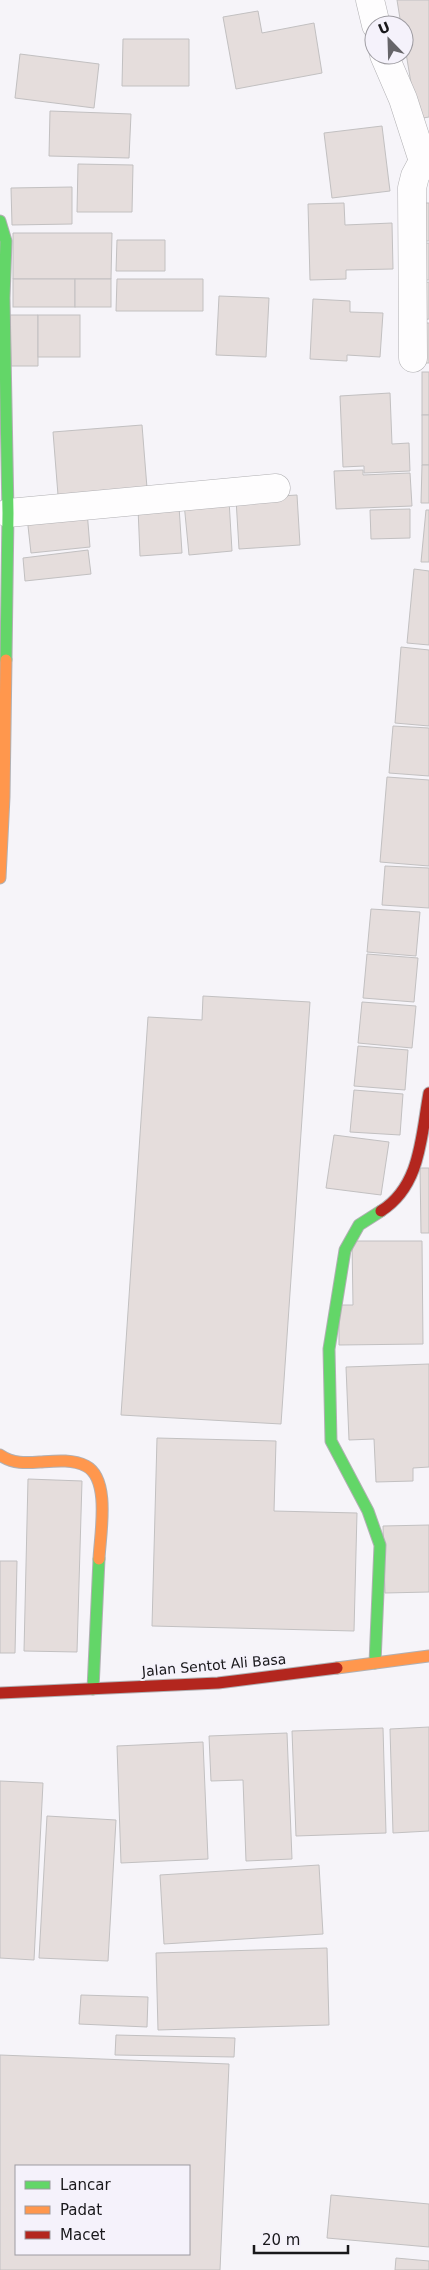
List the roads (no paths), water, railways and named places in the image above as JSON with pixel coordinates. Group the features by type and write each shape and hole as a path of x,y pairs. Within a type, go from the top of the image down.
{"street":[{"path":"370,0 374,15"},
{"path":"388,65 426,161 415,176 412,188 412,358"},
{"path":"0,222 6,241 4,298 8,513 4,797 0,878"},
{"path":"8,513 276,488"},
{"path":"375,1663 380,1545 368,1511 332,1442 328,1349 345,1250 359,1225 394,1203 406,1187 415,1169 429,1093"},
{"path":"0,1455 11,1461 73,1461 88,1467 94,1472 99,1481 102,1498 93,1689"},
{"name":"Jalan Sentot Ali Basa","path":"0,1694 218,1683 429,1656"}]}
